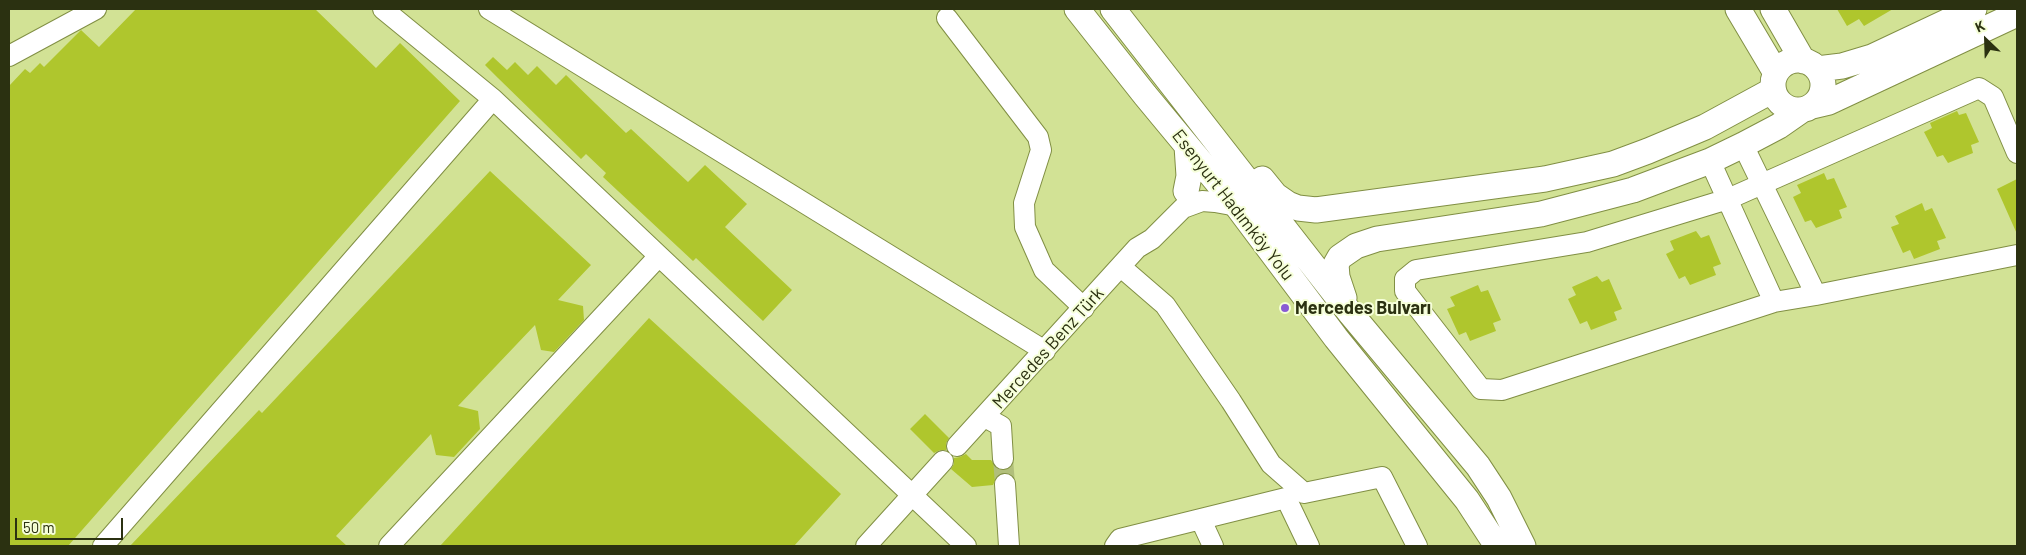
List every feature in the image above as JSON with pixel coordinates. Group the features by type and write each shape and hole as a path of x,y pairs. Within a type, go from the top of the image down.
{"main road":[{"name":"Esenyurt Hadımköy Yolu","path":"1077,9 1237,206 1336,338 1466,500 1497,546"},
{"name":"Esenyurt Hadımköy Yolu","path":"1113,9 1351,314 1478,466 1499,498 1523,546"},
{"path":"1738,9 1775,82 1782,104 1789,109 1807,108 1829,102 2017,14"},
{"path":"1351,314 1336,271 1336,264 1340,257 1356,246 1377,240 1541,214 1633,190 1710,161 1779,126 1807,108 1818,100 1823,84 1773,9"},
{"path":"1217,144 1245,161 1275,195 1288,204 1304,209 1328,209 1545,179 1613,164 1648,152 1705,127 1775,82 1787,63 1842,66 1872,57 1974,9"},
{"path":"1186,191 1190,176 1187,146"}],"street":[{"path":"9,56 96,9"},
{"path":"383,9 493,99 966,546"},
{"path":"489,9 1045,351"},
{"path":"947,18 1038,137 1041,150 1024,203 1025,227 1044,270 1084,308"},
{"path":"2017,154 1993,96 1979,88 1728,199 1587,242 1416,270 1405,279 1405,291 1481,389 1502,390 1774,302 2017,255"},
{"path":"103,546 493,99"},
{"path":"1743,145 1816,295"},
{"path":"1710,161 1774,302"},
{"name":"Mercedes Benz Türk","path":"957,446 1121,267 1137,248 1142,237 1186,191 1214,179 1240,173"},
{"name":"Mercedes Benz Türk","path":"1137,248 1152,238 1182,208 1202,201 1237,206"},
{"path":"389,546 659,256"},
{"path":"1121,267 1165,305 1231,401 1271,464 1304,493 1382,477 1417,546"},
{"path":"986,416 1001,426 1004,459"},
{"path":"866,546 914,496 943,462"},
{"path":"1005,484 1008,546"},
{"path":"1115,546 1120,539 1286,498 1310,546"},
{"path":"1201,520 1213,546"}],"building":[{"path":"136,9 315,9 376,68 400,43 460,101 68,546 9,546 9,86 25,69 30,73 40,63 44,67 81,30 99,47"},
{"path":"1837,9 1893,9 1864,26 1859,19 1847,26"},
{"path":"493,57 507,70 515,62 528,75 537,66 556,85 566,75 626,133 631,129 688,182 705,165 747,204 725,227 792,290 763,321 696,258 693,261 603,177 606,173 586,154 581,159 498,78 485,65"},
{"path":"1957,111 1959,115 1966,113 1979,142 1971,145 1973,153 1948,163 1943,155 1937,157 1924,132 1932,128 1930,123"},
{"path":"490,171 591,265 558,300 583,306 584,320 554,352 541,350 535,325 458,406 478,411 480,429 454,457 436,455 431,434 336,536 347,546 130,546 259,410 262,413"},
{"path":"1824,173 1827,180 1834,178 1847,207 1839,210 1842,218 1816,228 1811,220 1805,222 1793,197 1801,193 1797,185"},
{"path":"2017,179 2017,234 1997,189"},
{"path":"1922,203 1925,211 1932,208 1946,238 1937,241 1940,249 1914,259 1910,250 1903,253 1891,227 1899,224 1895,216"},
{"path":"1696,231 1701,238 1709,235 1721,264 1713,267 1716,275 1690,285 1685,276 1679,279 1666,254 1674,250 1670,241"},
{"path":"1597,276 1602,282 1609,279 1622,309 1614,312 1617,320 1591,330 1587,321 1580,324 1568,299 1576,295 1572,287"},
{"path":"1478,285 1481,292 1488,290 1501,320 1493,323 1496,331 1470,341 1466,332 1459,335 1447,309 1455,306 1450,297"},
{"path":"649,318 841,494 794,546 440,546"},
{"path":"925,414 949,438 946,443 946,450 934,453 910,429"},
{"path":"966,454 972,460 991,460 997,469 1007,470 1007,473 998,474 993,485 972,487 951,469 954,464 954,458"}],"tunnel":[{"path":"1003,459 1005,484"}],"place":[{"name":"Mercedes Bulvarı","path":"1285,308"}]}
